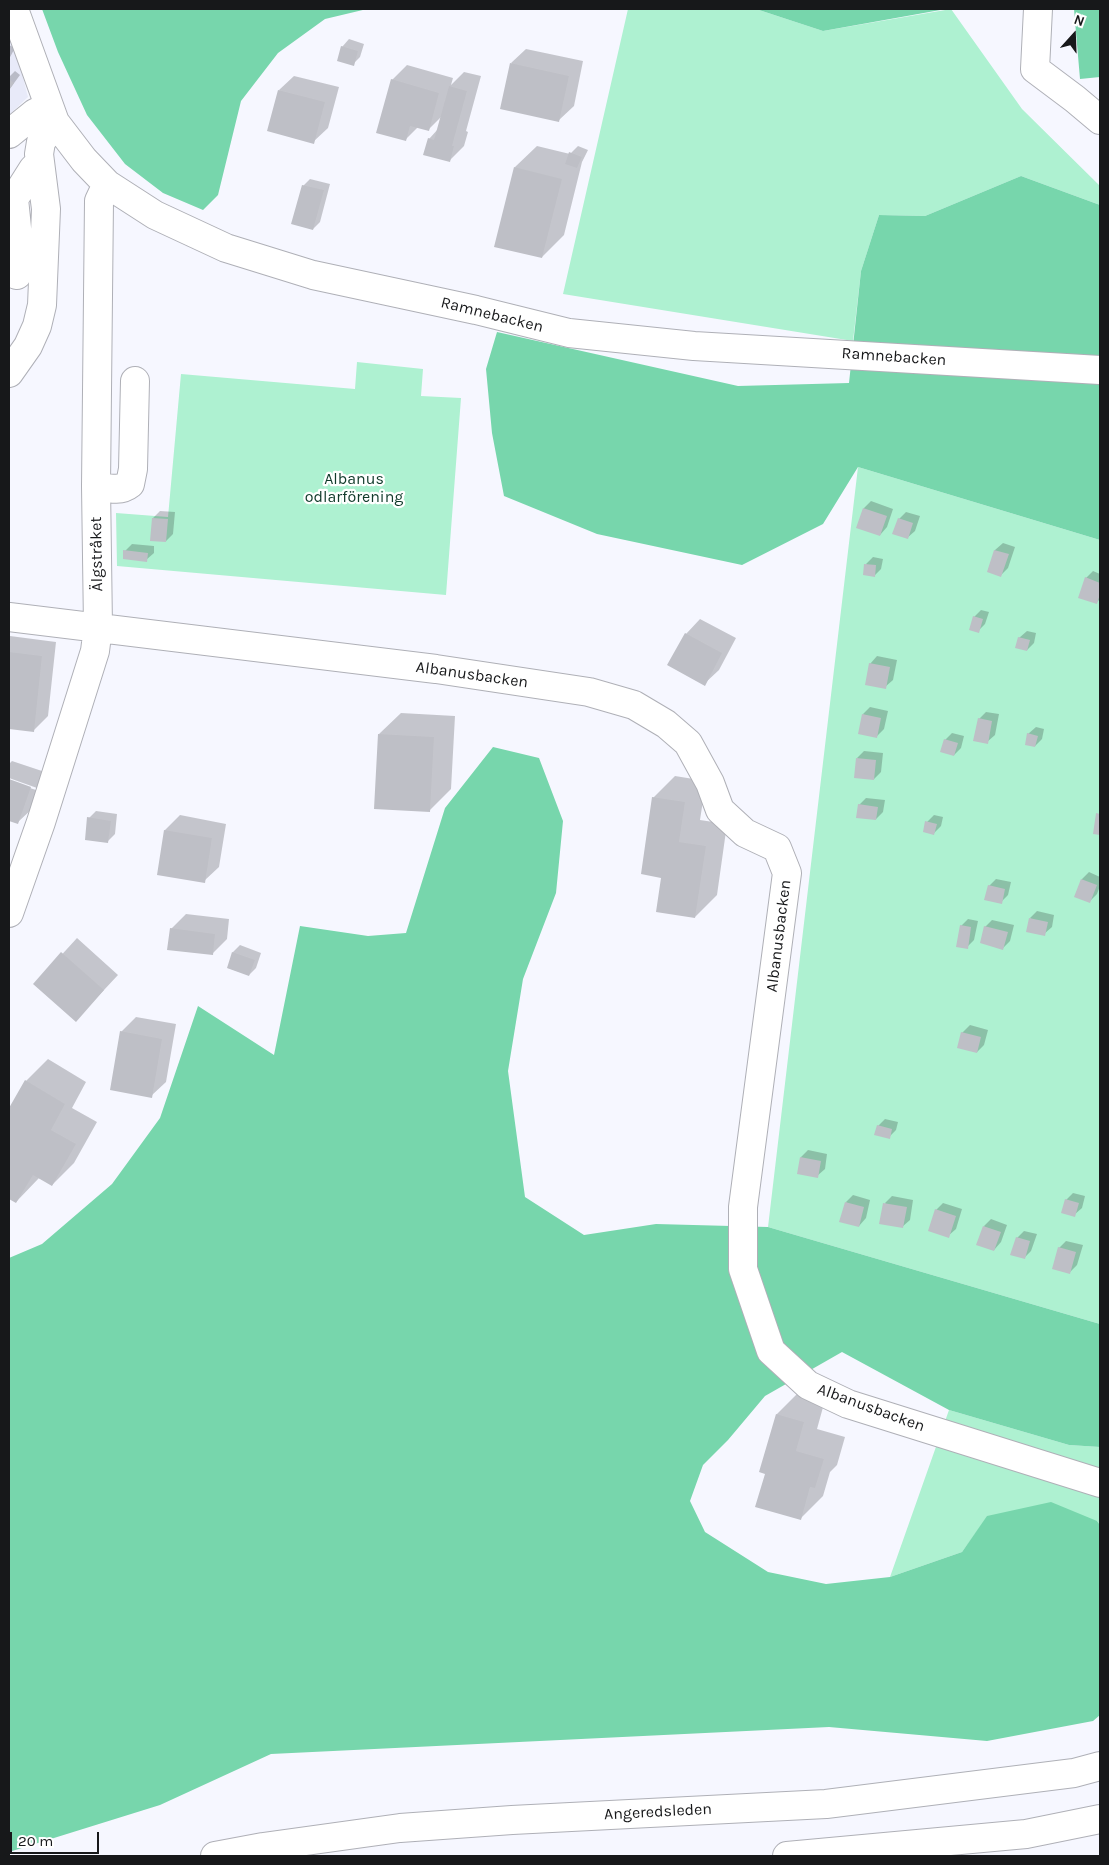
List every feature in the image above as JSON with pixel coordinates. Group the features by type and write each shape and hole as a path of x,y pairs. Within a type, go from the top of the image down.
{"main road":[{"name":"Ramnebacken","path":"14,9 52,114 75,148 107,184 155,215 226,248 313,275 476,310 569,334 694,346 1100,370"},
{"path":"1038,9 1035,69 1100,120"},
{"path":"9,134 35,113 52,114 40,142 39,154 46,209 42,304 38,326 28,346 9,372"},
{"path":"17,276 19,247 14,199 33,169 40,162"},
{"name":"Älgstråket","path":"9,913 41,822 95,651 98,627 96,486 99,200 107,184"},
{"path":"96,486 116,489 125,488 130,484 133,470 135,381"},
{"name":"Albanusbacken","path":"9,617 431,668 589,692 634,705 666,724 688,744 710,783 720,810 745,833 777,848 787,873 743,1207 743,1269 771,1351 808,1386 848,1404 1100,1483"},
{"name":"Angeredsleden","path":"215,1856 263,1847 400,1828 512,1820 826,1804 1074,1773 1100,1766"},
{"path":"787,1856 1026,1834 1100,1819"}],"shaded area":[{"path":"9,34 12,35 28,97 9,115"}],"green space":[{"path":"42,9 367,9 325,19 278,53 241,101 218,195 203,210 163,193 125,164 87,115 58,52"},
{"path":"628,9 756,9 823,31 951,9 1022,109 1100,186 1100,205 1021,176 925,216 879,215 861,271 853,341 563,294"},
{"path":"756,9 946,9 823,31"},
{"path":"1074,9 1100,9 1100,77 1080,79"},
{"path":"1021,176 1100,205 1100,540 858,467 823,524 742,565 597,534 504,496 492,433 486,369 497,332 738,386 849,383 861,271 879,215 925,216"},
{"name":"Albanus odlarförening","path":"357,362 423,369 421,396 461,398 446,595 117,566 116,513 168,517 181,374 355,389"},
{"path":"858,467 1100,540 1100,1324 768,1227"},
{"path":"493,747 539,758 563,821 556,893 523,979 508,1071 525,1197 584,1235 656,1224 768,1227 1100,1324 1100,1447 1069,1445 949,1410 842,1352 765,1396 728,1440 703,1465 690,1501 705,1532 768,1572 826,1584 890,1577 962,1552 987,1516 1051,1502 1097,1521 1100,1525 1100,1715 1093,1721 987,1741 829,1727 271,1754 160,1805 9,1852 9,1258 42,1244 112,1184 160,1118 198,1006 274,1055 300,926 368,936 406,933 445,808"},
{"path":"949,1410 1069,1445 1100,1447 1100,1525 1097,1521 988,1516 962,1552 890,1577"}],"building":[{"path":"341,46 358,51 354,66 337,61"},
{"path":"510,63 569,76 559,122 500,109"},
{"path":"9,79 14,83 9,90"},
{"path":"391,79 439,93 429,131 410,126 406,141 376,133"},
{"path":"449,86 467,91 452,146 454,146 450,162 423,155 428,138 434,140"},
{"path":"278,90 325,102 314,144 267,131"},
{"path":"569,152 582,157 577,168 565,164"},
{"path":"514,167 562,179 542,258 494,247"},
{"path":"302,185 324,190 313,230 291,224"},
{"path":"863,508 887,516 880,536 856,528"},
{"path":"152,518 168,519 166,542 150,541"},
{"path":"898,518 913,523 908,539 892,534"},
{"path":"123,550 148,553 147,562 123,559"},
{"path":"994,550 1009,554 1001,577 987,572"},
{"path":"864,564 876,565 875,577 863,575"},
{"path":"1085,577 1100,583 1100,594 1097,604 1078,598"},
{"path":"973,616 983,619 979,633 969,630"},
{"path":"685,633 722,653 705,686 667,665"},
{"path":"1018,637 1030,640 1027,651 1015,648"},
{"path":"9,652 42,656 34,732 9,729"},
{"path":"869,663 890,667 886,689 865,685"},
{"path":"862,714 881,718 877,738 858,734"},
{"path":"978,718 992,721 988,744 973,741"},
{"path":"1027,733 1038,736 1035,747 1025,745"},
{"path":"378,734 434,737 430,812 374,809"},
{"path":"944,739 958,743 954,756 940,752"},
{"path":"856,758 876,760 874,780 854,778"},
{"path":"9,779 31,787 18,824 9,821"},
{"path":"652,797 685,802 679,842 706,846 695,918 656,912 661,878 641,874"},
{"path":"858,804 878,807 876,820 856,818"},
{"path":"1096,813 1100,814 1100,835 1093,834"},
{"path":"87,817 111,821 108,843 85,840"},
{"path":"925,821 937,824 934,835 923,832"},
{"path":"164,830 212,838 205,883 157,875"},
{"path":"1081,879 1097,885 1090,903 1074,897"},
{"path":"988,885 1005,889 1002,904 984,900"},
{"path":"1029,918 1048,922 1045,936 1026,932"},
{"path":"960,925 971,927 968,949 956,947"},
{"path":"984,926 1008,932 1003,950 980,943"},
{"path":"170,928 215,934 213,955 167,950"},
{"path":"61,952 104,990 76,1022 33,984"},
{"path":"232,952 255,960 249,976 227,968"},
{"path":"120,1031 162,1039 152,1098 110,1090"},
{"path":"961,1032 981,1037 977,1053 957,1048"},
{"path":"25,1080 65,1104 51,1130 76,1144 52,1186 33,1175 16,1203 9,1199 9,1108"},
{"path":"877,1125 892,1129 890,1139 874,1135"},
{"path":"800,1157 821,1161 818,1178 797,1174"},
{"path":"1065,1199 1079,1203 1075,1217 1061,1213"},
{"path":"845,1202 864,1207 859,1227 839,1222"},
{"path":"883,1203 907,1207 903,1228 879,1224"},
{"path":"935,1209 956,1216 949,1238 928,1231"},
{"path":"983,1226 1001,1232 994,1251 976,1245"},
{"path":"1016,1237 1030,1241 1025,1259 1010,1255"},
{"path":"1058,1247 1076,1252 1070,1274 1052,1269"},
{"path":"776,1414 804,1422 796,1451 824,1459 815,1488 810,1487 801,1520 755,1507 765,1474 759,1472"}]}
